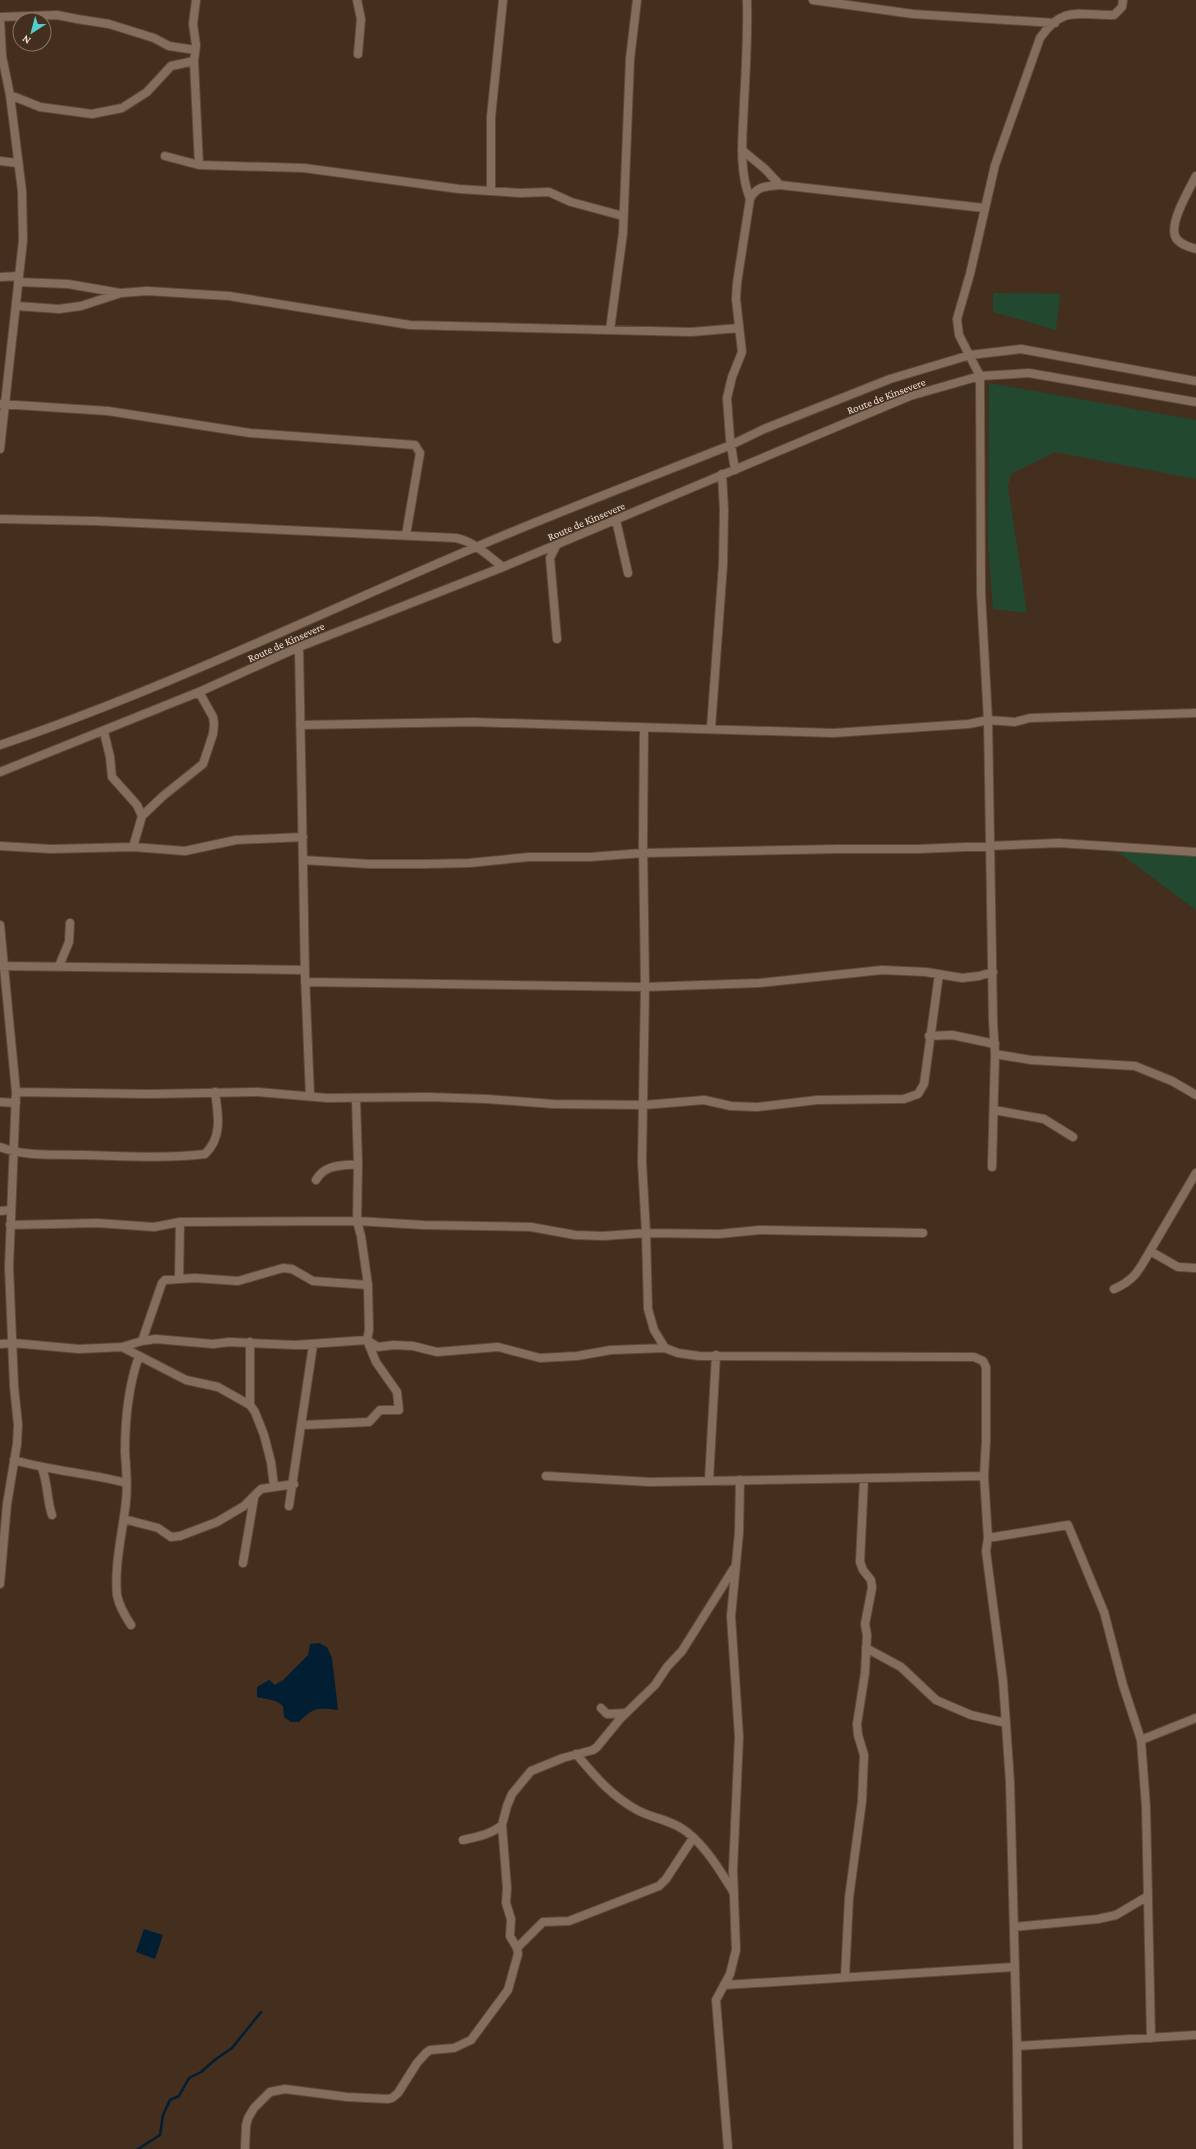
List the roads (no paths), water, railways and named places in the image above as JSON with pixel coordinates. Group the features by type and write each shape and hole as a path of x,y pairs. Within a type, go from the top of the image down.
{"street":[{"path":"196,0 192,28 196,45 194,61 199,165"},
{"path":"357,0 361,19 358,54"},
{"path":"491,191 490,160 492,117 503,0"},
{"path":"610,330 623,233 630,59 638,0"},
{"path":"747,0 748,33 742,174 750,199"},
{"path":"813,0 913,14 1055,23"},
{"path":"992,1167 995,1044 989,845 988,720 981,593 980,376 959,335 957,319 970,274 995,165 1040,38 1046,29 1068,14 1114,15 1122,7 1123,0"},
{"path":"0,449 3,404 17,306 18,279 23,240 21,184 17,163 10,95 1,56 0,17 57,15 77,18 109,24 154,38 169,46 195,50"},
{"path":"10,95 40,107 92,114 122,108 147,92 171,66 194,61"},
{"path":"742,150 765,169 780,185"},
{"path":"164,156 199,165 304,168 459,190 549,192 571,202 623,216"},
{"path":"0,161 17,163"},
{"path":"1196,176 1178,213 1175,226 1175,236 1180,242 1196,249"},
{"path":"735,470 731,445 727,398 732,377 742,352 739,328 737,283 750,199 753,193 759,188 780,185 984,208"},
{"path":"0,277 68,284 121,293"},
{"path":"17,306 59,309 81,306 121,293 148,291 228,296 410,325 691,332 739,328"},
{"path":"0,746 69,722 283,632 477,546 731,445 764,428 890,379 970,355 1021,349 1196,381"},
{"name":"Route de Kinsevere","path":"0,772 199,692 298,647 557,545 722,474 735,470 910,396 980,376 1029,373 1196,402"},
{"path":"3,404 108,411 250,433 415,445 420,453 406,535"},
{"path":"711,728 723,565 724,510 722,474"},
{"path":"0,519 95,521 456,538 466,540 477,546 503,567"},
{"path":"616,520 628,573"},
{"path":"557,545 550,558 557,639"},
{"path":"298,647 305,982 310,1096"},
{"path":"133,847 142,816 163,796 203,764 213,734 214,724 213,717 199,692"},
{"path":"300,725 472,722 644,728 711,728 736,731 833,733 970,724 988,720 1002,722 1030,718 1196,713"},
{"path":"644,728 643,853 645,987 642,1162 648,1308 654,1330 665,1348"},
{"path":"99,732 104,732 112,777 137,805 142,816"},
{"path":"0,846 50,849 133,847 185,852 236,840 302,837"},
{"path":"303,860 369,864 425,864 469,863 529,857 583,857 643,853 918,849 1059,843 1148,851 1196,852"},
{"path":"59,966 69,942 70,923"},
{"path":"0,926 2,966 16,1092 9,1267 14,1343 14,1386 18,1425 7,1504 0,1584"},
{"path":"2,966 305,970"},
{"path":"305,982 645,987 759,983 882,970 907,970 952,977 971,978 993,972"},
{"path":"16,1092 150,1094 258,1092 356,1099 429,1097 487,1099 553,1104 644,1104 704,1100 731,1106 757,1107 805,1101 908,1098 918,1094 924,1084 929,1036 939,974"},
{"path":"929,1036 952,1035 995,1044"},
{"path":"995,1054 1031,1060 1135,1066 1172,1081 1196,1095"},
{"path":"0,1148 14,1152 172,1158 205,1154 215,1141 218,1131 215,1092"},
{"path":"302,1425 369,1422 380,1410 399,1410 397,1392 376,1362 367,1340 369,1330 368,1284 361,1236 357,1221 358,1164 356,1099"},
{"path":"0,1102 16,1103"},
{"path":"994,1110 1044,1119 1073,1137"},
{"path":"316,1180 320,1173 333,1166 358,1164"},
{"path":"1114,1289 1128,1283 1136,1276 1196,1173"},
{"path":"0,1210 11,1210"},
{"path":"10,1225 97,1223 154,1228 180,1222 357,1221 424,1225 531,1227 574,1235 602,1236 646,1234 719,1234 759,1230 831,1230 923,1233"},
{"path":"179,1279 180,1222"},
{"path":"1150,1252 1178,1266 1196,1268"},
{"path":"142,1341 162,1283 166,1280 195,1278 238,1281 283,1268 292,1269 313,1281 368,1284"},
{"path":"0,1344 14,1343 58,1348 122,1347 142,1341 156,1339 213,1344 250,1342 313,1345 367,1340 378,1346 400,1345 437,1352 498,1347 540,1358 577,1356 611,1350 665,1348 678,1353 699,1356 978,1358 986,1367 986,1441 984,1476 988,1538 986,1551 1006,1723 1014,1927 1018,2149"},
{"path":"250,1342 250,1405"},
{"path":"289,1506 294,1484 313,1345"},
{"path":"122,1347 186,1380 218,1387 250,1405 255,1412 264,1435 271,1462 274,1486"},
{"path":"709,1480 716,1355"},
{"path":"131,1625 120,1606 117,1594 120,1532 124,1519 127,1499 127,1408 130,1382 139,1356"},
{"path":"14,1460 42,1468 68,1471 126,1483"},
{"path":"42,1468 48,1486 49,1503 52,1515"},
{"path":"546,1476 650,1482 984,1476"},
{"path":"846,1977 849,1898 862,1801 864,1754 858,1735 857,1724 864,1685 866,1648 865,1624 872,1588 871,1580 863,1570 860,1562 864,1479"},
{"path":"728,2149 716,2000 730,1974 736,1950 733,1870 739,1737 731,1616 734,1568 739,1534 740,1480"},
{"path":"124,1519 158,1528 171,1537 180,1536 217,1522 254,1498 261,1489 294,1484"},
{"path":"243,1563 254,1498"},
{"path":"988,1538 1063,1524 1070,1527 1104,1612 1123,1685 1141,1740 1146,1807 1151,2038"},
{"path":"245,2149 245,2130 248,2118 254,2108 270,2092 285,2089 346,2097 388,2099 398,2093 417,2063 430,2050 454,2048 471,2040 508,1990 518,1954 517,1948 510,1936 511,1919 506,1903 507,1888 502,1825 509,1799 527,1774 537,1768 597,1747 626,1713 652,1688 666,1667 682,1651 734,1568"},
{"path":"866,1648 901,1667 936,1700 971,1715 1006,1723"},
{"path":"601,1708 607,1714 626,1713"},
{"path":"1141,1740 1196,1718"},
{"path":"576,1754 600,1783 618,1798 638,1810 669,1821 693,1838 717,1866 734,1894"},
{"path":"463,1840 476,1835 489,1834 502,1825"},
{"path":"517,1948 543,1922 569,1921 659,1886 666,1879 693,1838"},
{"path":"1014,1927 1104,1918 1116,1915 1134,1906 1148,1896"},
{"path":"724,1985 1014,1967"},
{"path":"1017,2046 1196,2035"}],"water":[{"path":"319,1643 327,1647 332,1658 338,1710 321,1709 312,1711 299,1722 291,1722 284,1717 283,1706 276,1701 257,1697 257,1687 269,1680 275,1685 283,1680 308,1655 310,1644"},
{"path":"144,1929 163,1935 155,1959 136,1952"}],"waterway":[{"path":"138,2149 160,2135 163,2115 170,2100 179,2096 189,2078 201,2072 232,2048 261,2012"}]}
